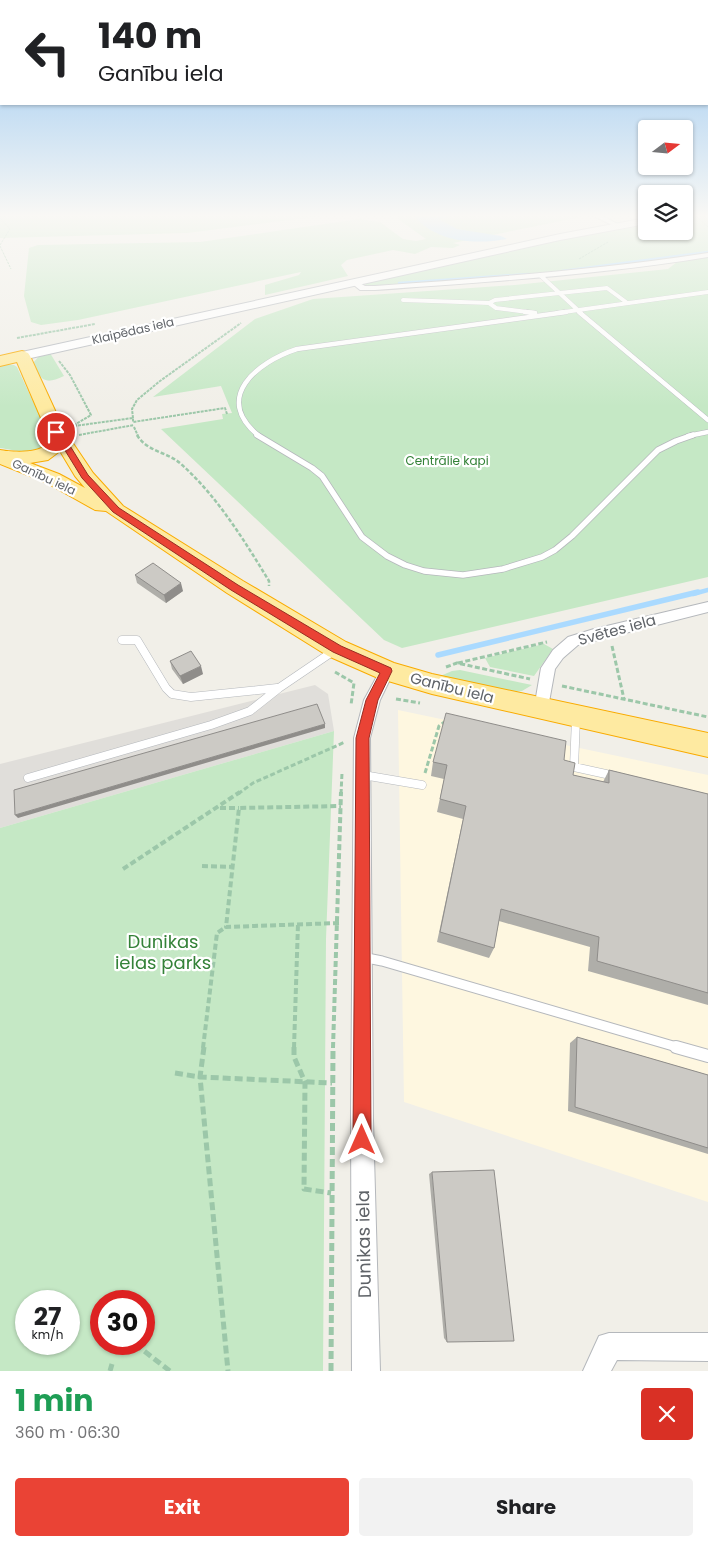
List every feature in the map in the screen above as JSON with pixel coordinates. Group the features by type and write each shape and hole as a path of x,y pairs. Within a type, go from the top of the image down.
{"highway":[{"name":"Klaipēdas iela","path":"0,361 22,356"},
{"name":"Ganību iela","path":"22,356 65,429 61,437 85,476 116,510 235,587 337,649 387,671 432,684 708,745"},
{"path":"0,455 23,458 41,456 53,450 65,429"},
{"name":"Ganību iela","path":"0,455 6,460 52,478 105,508 116,510"}],"main road":[{"name":"Klaipēdas iela","path":"22,356 368,279"}],"street":[{"name":"Klaipēdas iela","path":"354,282 363,288 375,288 489,279"},
{"name":"Svētes iela","path":"542,709 548,668 558,654 573,641 708,607"},
{"name":"Dunikas iela","path":"366,1371 362,1130 362,922 352,737 387,671"},
{"path":"597,1371 609,1346 708,1347"}],"lane":[{"path":"544,279 576,309 708,420"},
{"path":"403,300 490,303 496,300 607,288 626,302"},
{"path":"597,289 598,306"},
{"path":"708,292 315,346 281,354 248,377 241,387 240,410 248,427 259,438 320,474 336,493 357,530 386,556 428,573 455,576 482,575 548,555 569,539 658,450 680,438 708,432"},
{"path":"490,303 491,306 496,308 545,314"},
{"path":"122,640 137,640 166,688 172,694 191,697 279,688"},
{"path":"28,778 210,725 250,711 279,688 337,649"},
{"path":"576,717 574,767 622,778"},
{"path":"353,772 422,785"},
{"path":"362,957 382,961 708,1056"}],"path":[{"path":"246,319 160,381 138,400 132,409 134,427 139,440 158,453 180,463 202,486 249,547 269,581 269,589 261,584"},
{"path":"17,338 98,323"},
{"path":"60,363 70,375 91,415 65,429"},
{"path":"133,422 225,408 229,416 242,414"},
{"path":"65,429 133,418"},
{"path":"75,435 134,427"},
{"path":"65,429 73,431 79,442"},
{"path":"608,631 624,699"},
{"path":"443,668 563,638 573,641"},
{"path":"457,663 533,680"},
{"path":"350,712 354,683"},
{"path":"560,686 708,717"},
{"path":"422,785 439,726 452,716"},
{"path":"345,750 352,737"},
{"path":"123,869 219,808 253,783 352,737"},
{"path":"331,1371 332,1083 341,806 353,772"},
{"path":"219,808 341,806"},
{"path":"226,927 239,808"},
{"path":"202,866 233,867"},
{"path":"228,1371 200,1077 217,933 226,927 362,922"},
{"path":"298,924 294,1057 306,1082 304,1189 332,1193"},
{"path":"174,1073 200,1077 332,1083"},
{"path":"149,1355 170,1371"}],"shaded area":[{"path":"315,685 328,694 334,731 0,828 0,764"},
{"path":"398,710 708,775 708,1202 404,1102"}],"green space":[{"path":"26,279 269,279 78,320 41,325 31,322 24,296"},
{"path":"285,279 335,279 265,295 265,285"},
{"name":"Centrālie kapi","path":"382,279 478,279 373,286 367,286 364,283"},
{"name":"Centrālie kapi","path":"573,279 708,279 708,577 402,648 384,640 161,429 223,419 222,414 232,413 221,386 153,397 255,319 313,299 515,285"},
{"path":"50,353 64,376 48,381 41,377 33,363 40,355"},
{"path":"0,364 17,367 48,434 40,450 29,452 0,448"},
{"path":"544,644 553,649 534,676 490,667 485,658"},
{"path":"460,670 532,685 522,691 514,692 438,677"},
{"name":"Dunikas ielas parks","path":"334,731 326,939 323,1371 0,1371 0,828"}],"building":[{"path":"153,563 181,583 164,595 135,575"},
{"path":"191,651 201,666 180,676 170,661"},
{"path":"317,704 325,724 15,815 14,790"},
{"path":"446,713 566,741 564,760 575,763 573,775 609,783 609,770 708,794 708,993 597,961 599,937 501,909 494,948 440,932 466,806 440,799 447,765 433,762"},
{"path":"577,1037 708,1075 708,1148 575,1107"},
{"path":"494,1170 514,1341 447,1342 432,1172"}],"waterway":[{"path":"399,283 457,279"},
{"path":"693,594 708,590"},
{"path":"438,655 698,592"}],"route":[{"path":"56,432 85,476 116,510 235,587 337,649 387,671 372,700 362,738 362,1140"}]}
